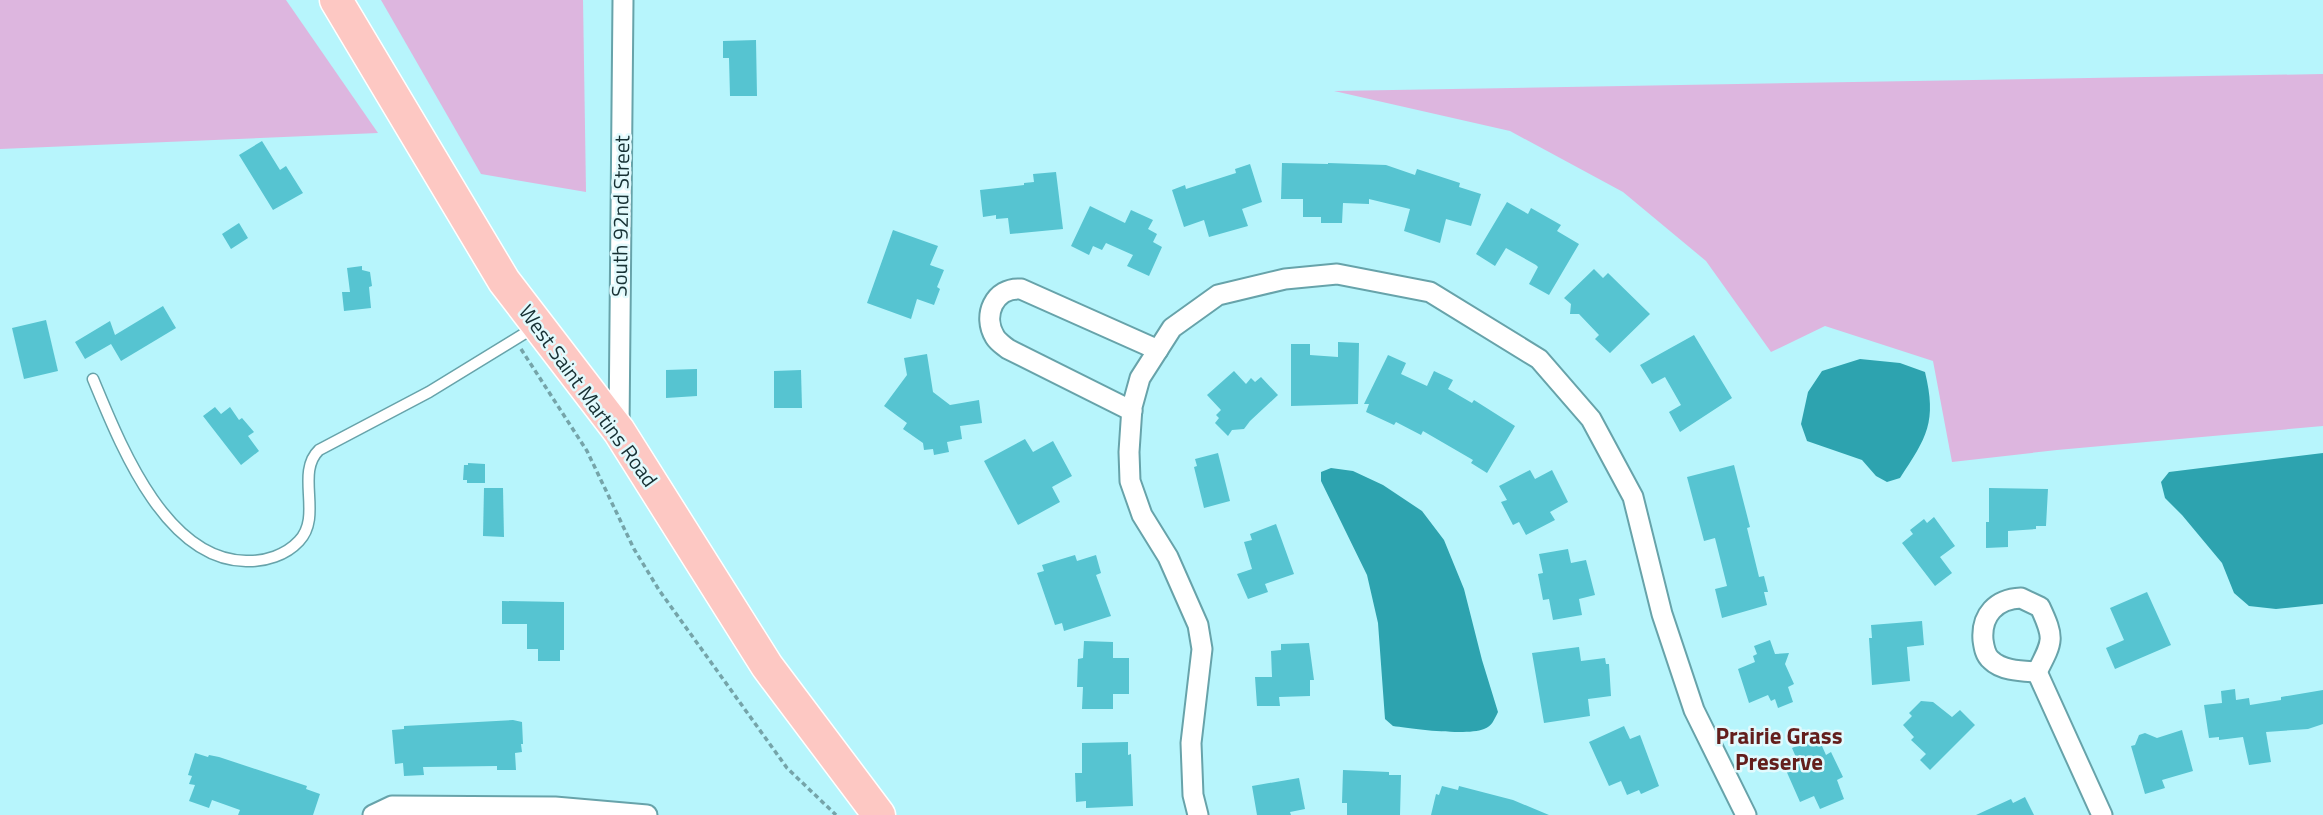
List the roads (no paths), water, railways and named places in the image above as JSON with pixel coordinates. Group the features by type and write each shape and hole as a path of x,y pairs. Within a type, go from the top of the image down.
{"main road":[{"name":"West Saint Martins Road","path":"336,0 504,281 527,332 619,431 767,666 879,815"}],"street":[{"name":"South 92nd Street","path":"619,431 622,0"},
{"path":"1198,815 1193,796 1191,743 1202,649 1198,625 1168,557 1142,515 1130,481 1132,411 1140,378 1172,328 1218,295 1285,279 1337,274 1430,292 1539,359 1591,419 1633,497 1662,614 1694,710 1746,815"},
{"path":"1132,411 1008,349 996,340 991,329 992,306 1003,291 1021,289 1157,350"},
{"path":"2037,672 2102,815"},
{"path":"373,815 392,806 405,806 555,807 647,815"}],"lane":[{"path":"93,379 121,448 153,501 183,534 211,553 250,562 280,554 299,541 305,533 310,511 310,465 312,457 319,450 429,392 527,332"}],"water":[{"path":"1860,359 1900,363 1925,372 1930,404 1923,440 1900,478 1887,482 1876,476 1862,460 1807,441 1801,424 1808,392 1822,371"},
{"path":"2323,453 2323,604 2276,609 2249,606 2234,593 2222,563 2165,498 2161,482 2169,472"},
{"path":"1331,468 1353,471 1383,485 1422,511 1444,540 1464,589 1498,712 1487,728 1465,732 1426,730 1393,726 1385,719 1378,623 1367,575 1321,481 1321,472"}],"district":[{"name":"Prairie Grass Preserve","path":"1779,749"}]}
